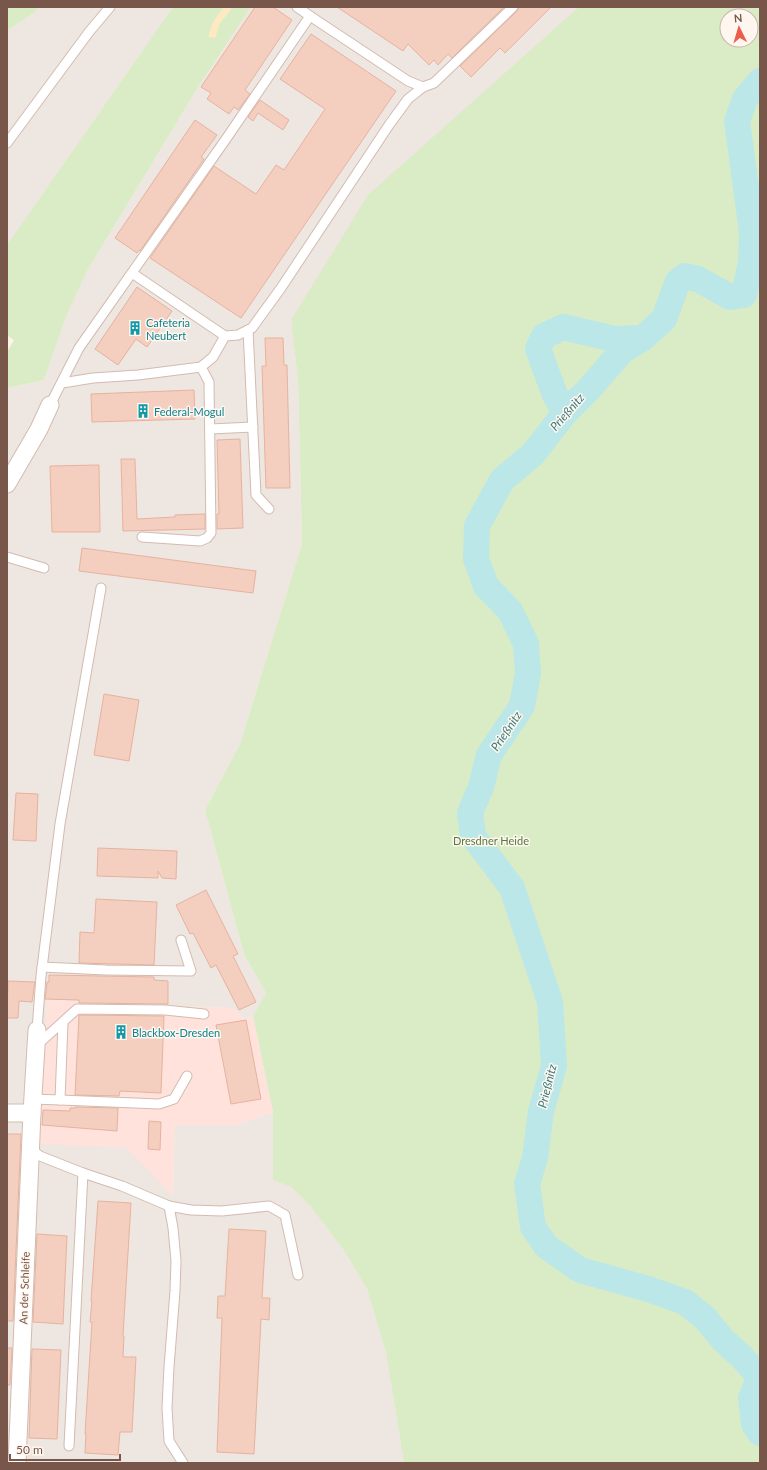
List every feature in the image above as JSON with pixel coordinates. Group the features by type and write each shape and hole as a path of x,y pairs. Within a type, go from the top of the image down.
{"street":[{"path":"7,484 39,429 50,405"},
{"name":"An der Schleife","path":"17,1463 30,1148 37,1030"},
{"path":"7,1113 32,1106"}],"lane":[{"path":"7,143 89,32 110,7"},
{"path":"297,7 408,81 423,87"},
{"path":"132,273 225,336 238,335 252,328 281,288 408,99 423,87 434,83 513,7"},
{"path":"50,405 79,348 310,16"},
{"path":"248,330 256,495 269,509"},
{"path":"62,383 93,378 138,375 201,367 213,357 225,336"},
{"path":"142,537 200,540 207,538 212,533 208,382 201,367"},
{"path":"210,429 253,427"},
{"path":"7,557 44,568"},
{"path":"37,1030 42,967 60,824 101,588"},
{"path":"42,967 106,970 191,971 181,940"},
{"path":"36,1046 77,1009 165,1010 204,1014"},
{"path":"60,1100 63,1023"},
{"path":"32,1106 60,1100 159,1104 174,1099 187,1076"},
{"path":"30,1148 40,1156 83,1174 122,1186 169,1206 191,1210 222,1211 269,1206 285,1215 298,1275"},
{"path":"69,1446 83,1174"},
{"path":"169,1206 176,1261 167,1408 169,1441 183,1463"}],"shaded area":[{"path":"38,7 173,7 7,245 7,31 35,12"},
{"path":"251,7 579,7 291,320 298,380 302,544 240,744 205,810 244,954 266,993 253,1016 244,1019 233,1008 47,1000 40,1144 127,1148 173,1196 175,1125 236,1125 273,1112 273,1180 291,1187 311,1207 345,1252 367,1289 386,1353 404,1463 7,1463 7,388 44,380 66,317 87,271 198,87"},
{"path":"47,1000 233,1008 244,1019 253,1016 273,1112 236,1125 175,1125 173,1197 40,1144"}],"green space":[{"path":"7,7 38,7 35,12 7,31"},
{"path":"173,7 251,7 198,87 87,271 66,317 44,380 7,388 7,352 14,340 7,335 7,245"},
{"name":"Dresdner Heide","path":"579,7 760,7 760,1463 404,1463 386,1353 367,1289 345,1252 311,1207 291,1187 273,1180 273,1112 253,1016 266,993 244,954 205,810 240,744 302,544 298,380 291,320 368,195"}],"sand":[{"path":"224,7 231,7 230,11 220,23 215,38 208,37 213,22"}],"building":[{"path":"255,7 273,7 292,20 245,90 250,94 238,110 234,107 229,114 207,99 211,93 201,87"},
{"path":"337,7 504,7 452,58 448,54 438,65 434,60 429,65 408,44 403,51"},
{"path":"519,7 551,7 505,53 500,48 471,77 460,66 517,11"},
{"path":"311,34 396,91 241,318 150,258 214,166 256,194 276,165 284,170 325,109 280,79"},
{"path":"260,100 289,120 283,130 258,113 253,121 248,117"},
{"path":"195,120 217,135 201,157 204,159 140,251 139,250 137,253 115,238"},
{"name":"Cafeteria Neubert","path":"137,287 172,311 147,347 136,339 118,365 95,349"},
{"path":"265,338 283,338 284,365 287,365 290,488 266,488 262,366 266,366"},
{"name":"Federal-Mogul","path":"194,390 195,419 92,422 91,394"},
{"path":"240,439 243,528 217,529 217,514 219,514 217,440"},
{"path":"121,459 135,459 137,519 175,517 175,515 205,514 205,529 123,531"},
{"path":"99,465 100,532 52,532 50,466"},
{"path":"82,548 256,571 253,593 79,571"},
{"path":"104,694 139,700 129,761 94,755"},
{"path":"16,793 38,794 36,841 13,840"},
{"path":"98,848 177,851 176,879 162,878 158,871 158,878 97,876"},
{"path":"206,890 238,954 233,956 256,1002 239,1010 216,965 211,968 193,933 190,934 176,905"},
{"path":"96,899 157,902 154,965 79,963 80,932 94,933"},
{"path":"49,975 154,977 154,980 168,981 168,1004 79,1003 79,1000 45,999"},
{"path":"8,981 35,982 32,1002 19,1001 18,1018 7,1018"},
{"path":"79,1015 164,1016 161,1093 120,1091 119,1096 75,1095"},
{"path":"246,1020 261,1099 231,1104 216,1025"},
{"path":"70,1108 118,1108 117,1131 42,1125 43,1110 70,1111"},
{"path":"149,1121 161,1122 160,1150 148,1149"},
{"path":"7,1134 21,1134 13,1321 7,1321"},
{"path":"98,1201 131,1203 123,1357 136,1357 132,1432 120,1432 118,1455 85,1453 92,1322 90,1322 91,1301"},
{"path":"229,1229 266,1231 262,1298 270,1298 269,1320 261,1319 254,1454 217,1452 222,1318 217,1318 218,1296 225,1296"},
{"path":"37,1234 67,1236 63,1324 33,1322"},
{"path":"7,1348 12,1348 10,1385 7,1385"},
{"path":"32,1349 61,1350 57,1439 29,1438"}],"waterway":[{"name":"Prießnitz","path":"760,81 745,99 737,121 752,232 751,262 744,295 730,297 698,279 685,276 678,281 664,319 643,338 622,351 589,389 564,414 533,454 502,480 477,526 476,559 486,586 510,611 526,644 528,673 522,706 489,755 481,787 470,813 473,836 512,888 550,1002 554,1066 541,1111 535,1158 527,1184 533,1227 546,1246 580,1270 648,1289 685,1302 705,1318 723,1340 742,1357 756,1373 757,1383 751,1398 754,1424 760,1433"},
{"path":"564,414 555,395 538,349 544,336 563,327 614,339 643,338"}],"place":[{"name":"Cafeteria Neubert","path":"135,328"},
{"name":"Federal-Mogul","path":"143,411"},
{"name":"Blackbox-Dresden","path":"121,1032"}]}
